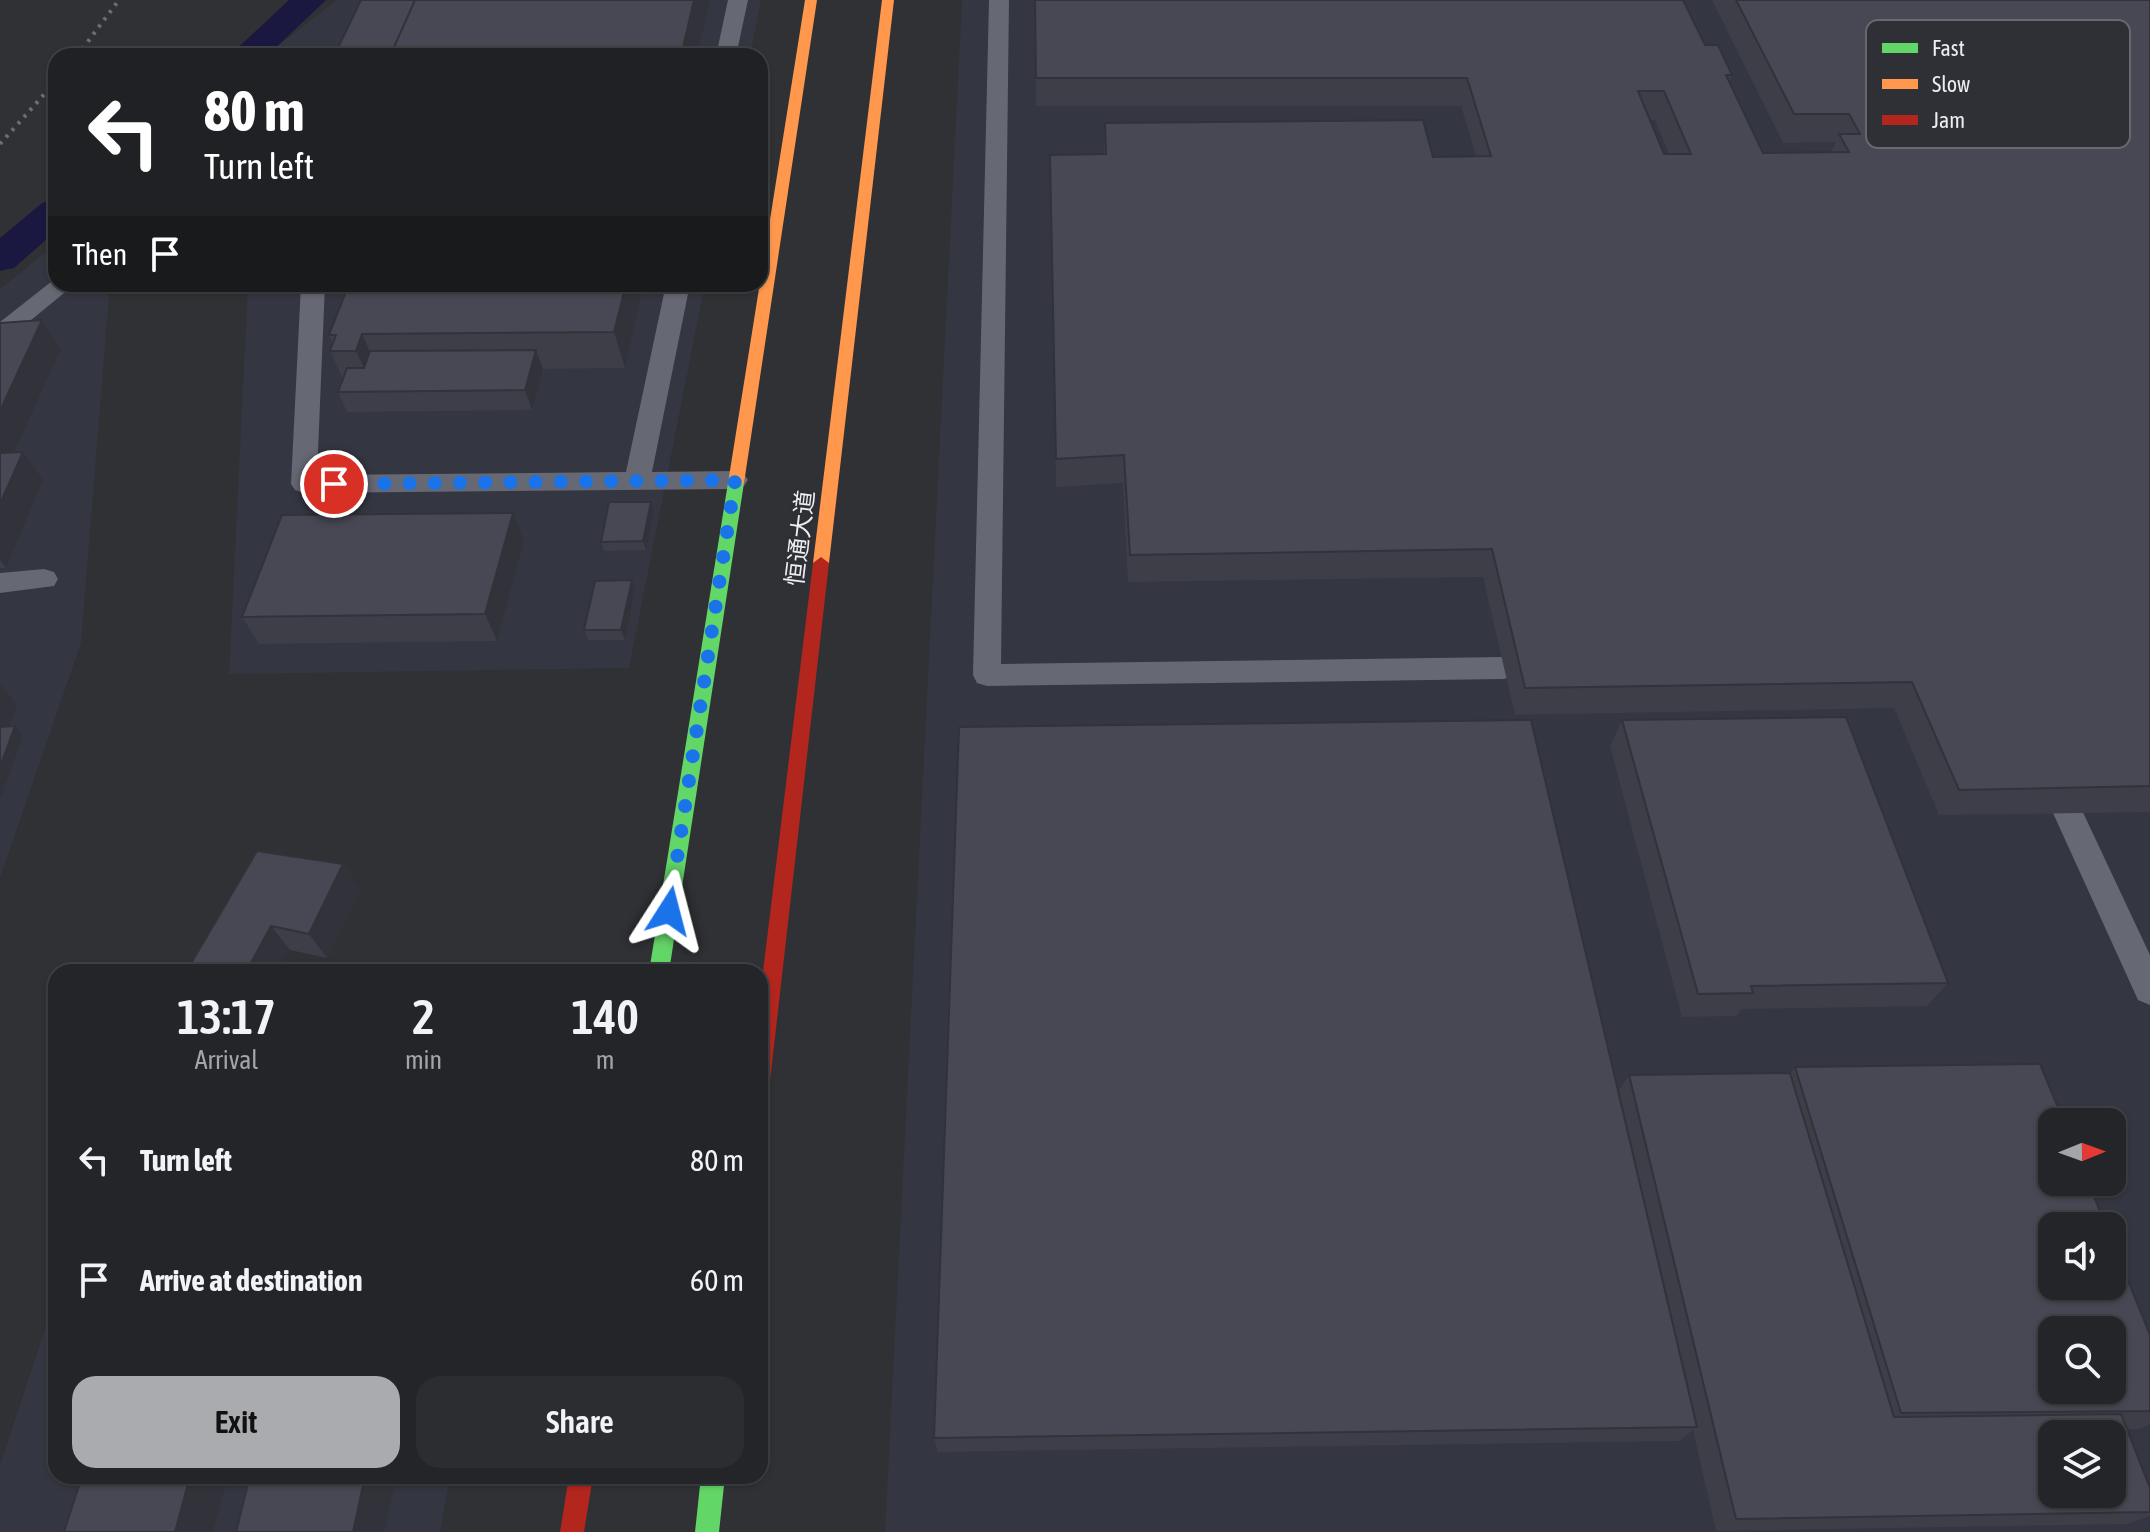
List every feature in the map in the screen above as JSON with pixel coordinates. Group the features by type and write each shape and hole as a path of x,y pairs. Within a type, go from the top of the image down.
{"main road":[{"path":"768,272 811,0"},
{"name":"恒通大道","path":"768,1013 888,0"},
{"path":"660,964 765,292"},
{"path":"572,1532 580,1484"},
{"path":"707,1532 712,1484"}],"lane":[{"path":"728,48 738,0"},
{"path":"999,0 987,675 1504,668"},
{"path":"0,334 53,292"},
{"path":"313,292 304,484 735,480"},
{"path":"637,481 676,292"},
{"path":"0,583 44,579"},
{"path":"2068,813 2150,990"}],"shaded area":[{"path":"337,0 761,0 752,48 275,48"},
{"path":"962,0 2150,0 2150,1532 885,1532"},
{"path":"48,250 48,292 109,292 81,643 0,878 0,289"},
{"path":"248,292 703,292 629,668 229,674"},
{"path":"48,1320 48,1484 449,1484 440,1532 0,1532 0,1465"}],"building":[{"path":"361,0 415,0 394,48 338,48"},
{"path":"415,0 694,0 683,48 394,48"},
{"path":"1035,0 1683,0 1705,45 1718,45 1732,75 1726,75 1763,153 1849,152 1839,134 1860,134 1849,114 1794,114 1736,0 2150,0 2150,786 1959,790 1912,682 1525,688 1492,549 1130,555 1124,455 1056,459 1050,155 1106,154 1105,123 1423,120 1433,157 1491,156 1467,78 1036,78","holes":["1638,91 1664,91 1691,154 1664,154"]},
{"path":"346,292 624,292 614,332 362,334 356,351 330,351 336,335 329,335"},
{"path":"42,320 0,411 0,323"},
{"path":"536,350 525,390 338,392 347,368 364,368 370,351"},
{"path":"23,452 0,504 0,453"},
{"path":"609,502 651,502 643,541 601,542"},
{"path":"513,513 485,614 242,617 282,515"},
{"path":"632,580 621,630 584,630 595,581"},
{"path":"1846,717 1948,983 1751,986 1753,993 1698,994 1622,720"},
{"path":"1531,720 1697,1427 934,1438 959,727"},
{"path":"15,726 0,767 0,727"},
{"path":"257,851 343,864 309,934 271,926 250,964 191,964"},
{"path":"2040,1064 2058,1108 2038,1108 2038,1196 2094,1196 2100,1212 2038,1212 2038,1300 2126,1300 2126,1276 2150,1335 2150,1411 1901,1413 1795,1067"},
{"path":"1790,1073 1894,1417 2121,1414 2123,1420 2038,1420 2038,1508 2126,1508 2126,1427 2150,1488 2150,1512 1736,1519 1629,1075"},
{"path":"79,1484 188,1484 175,1532 64,1532"},
{"path":"248,1484 363,1484 353,1532 236,1532"}],"waterway":[{"path":"255,48 309,0"},
{"path":"0,259 48,218"}],"railway":[{"path":"83,48 119,0"},
{"path":"0,144 48,90"}],"traffic: fast":[{"path":"660,964 736,483"},
{"path":"707,1532 712,1484"}],"traffic: slow":[{"path":"768,277 811,0"},
{"path":"821,563 888,0"},
{"path":"736,483 766,292"}],"traffic: jam":[{"path":"768,1013 821,563"},
{"path":"572,1532 580,1484"}],"route":[{"path":"334,484 735,480 669,911"}]}
